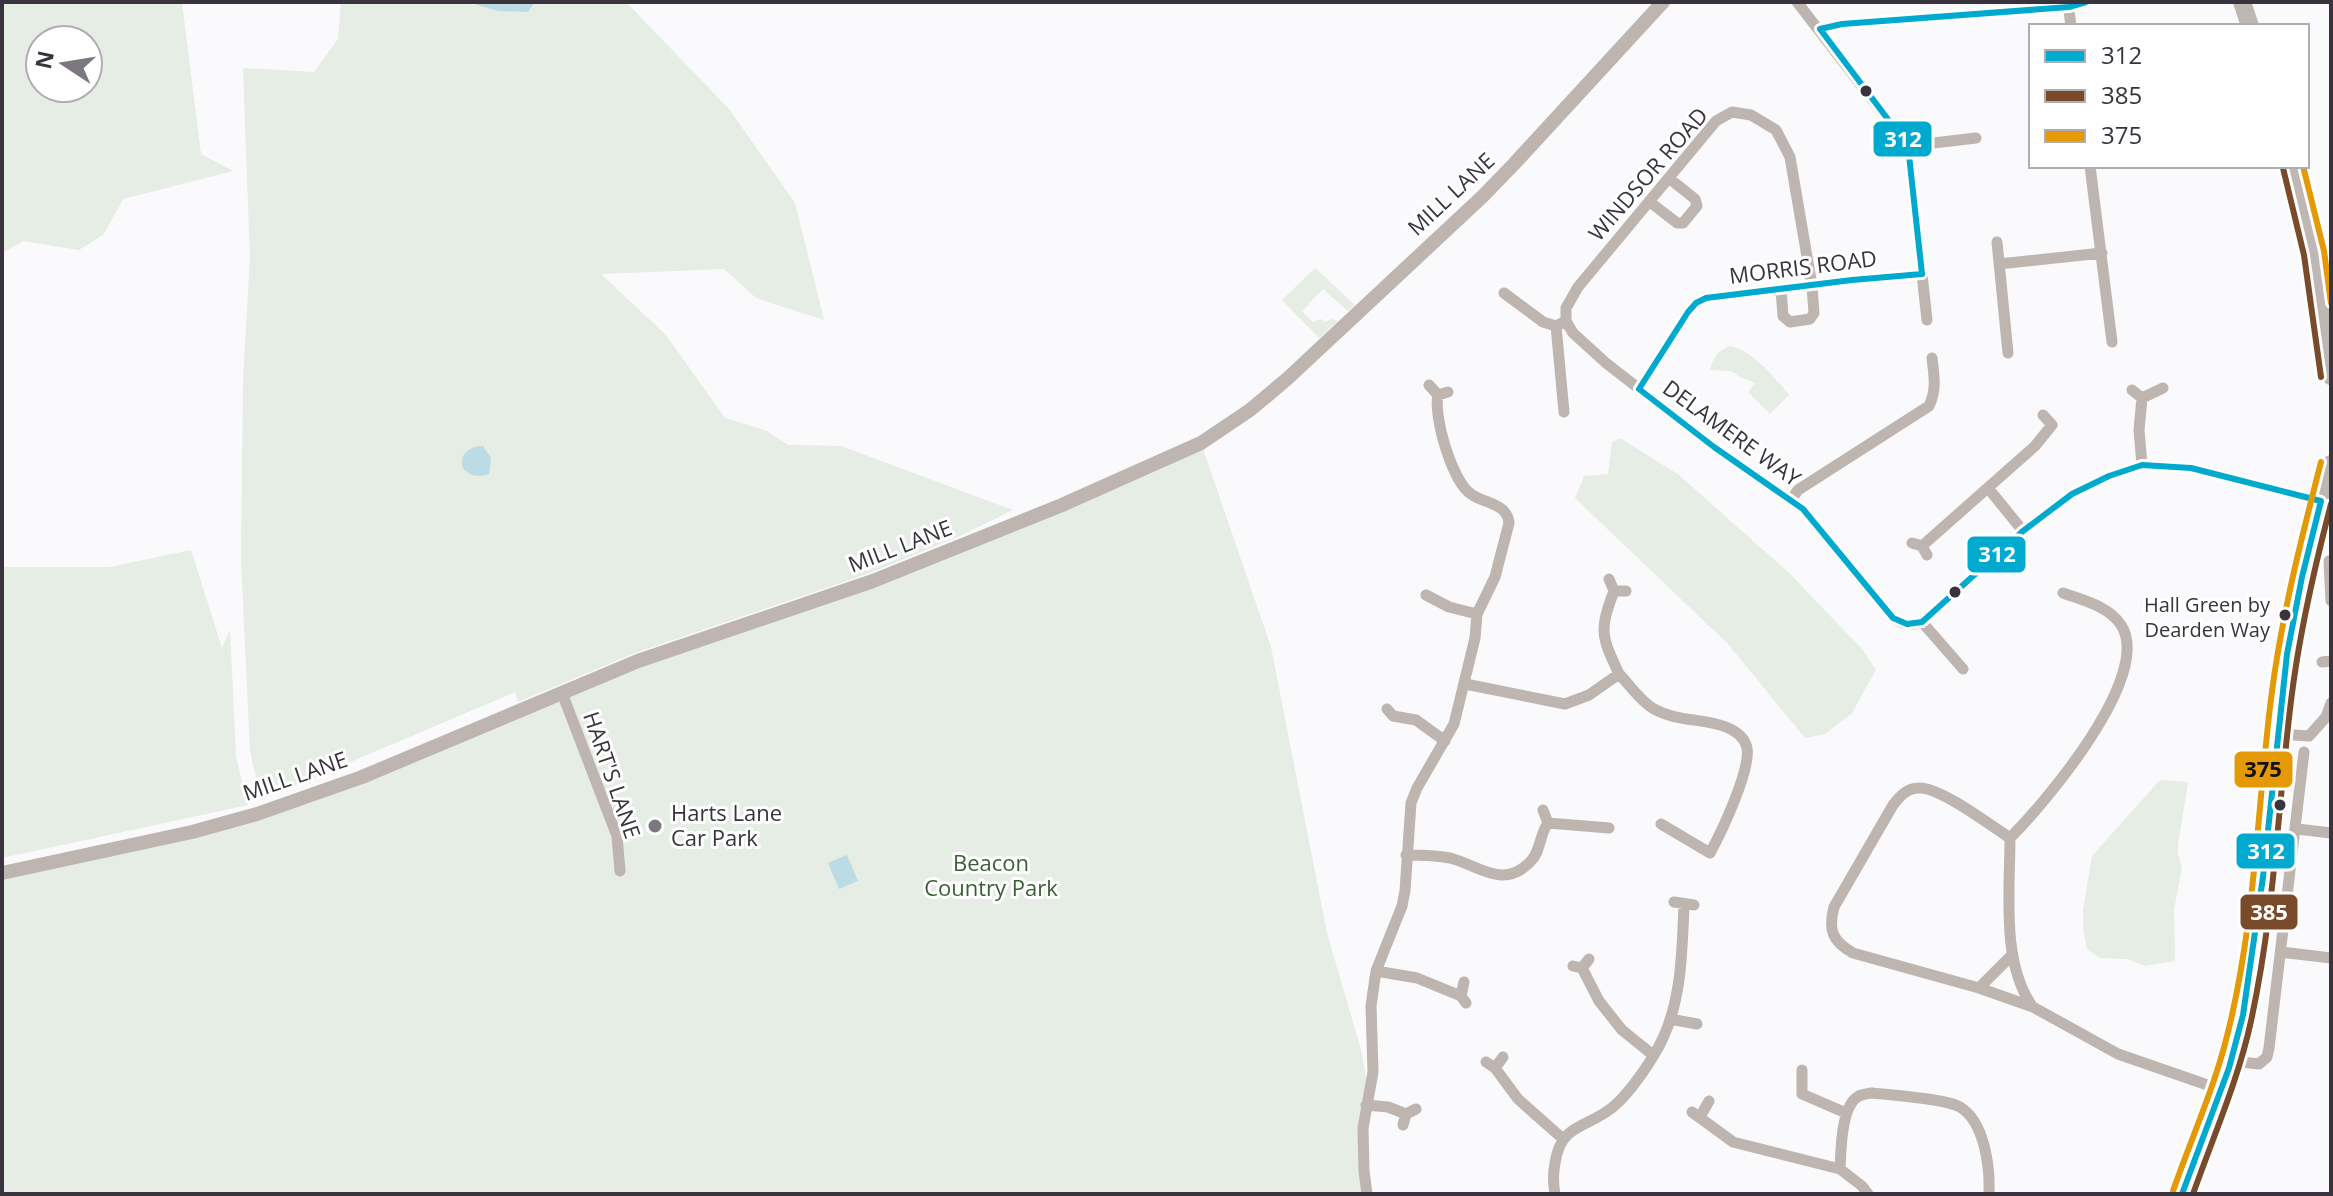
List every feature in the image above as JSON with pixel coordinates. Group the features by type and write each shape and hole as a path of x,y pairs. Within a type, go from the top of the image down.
{"main road":[{"path":"2242,2 2249,24"},
{"path":"2293,168 2314,253 2331,376"},
{"path":"2182,1194 2232,1061 2243,1015 2295,610 2331,464"}],"street":[{"name":"MILL LANE","path":"2,873 147,844 257,814 362,777 638,661 873,581 1062,505 1201,443 1250,410 1287,379 1483,196 1663,2"},
{"path":"1797,2 1908,146 1927,320"},
{"path":"1820,29 1842,24 2086,2"},
{"path":"2068,4 2071,24"},
{"name":"WINDSOR ROAD","path":"1561,323 1578,287 1716,121 1732,112 1751,115 1776,130 1790,157 1812,286"},
{"path":"1908,146 1976,138"},
{"path":"2090,168 2112,342"},
{"path":"1650,202 1677,223 1683,223 1692,214 1697,206 1695,199 1670,179"},
{"path":"1997,242 2008,353"},
{"path":"1999,264 2102,253"},
{"name":"MORRIS ROAD","path":"1639,389 1688,312 1706,298 1922,274"},
{"path":"1781,289 1783,316 1790,322 1810,319 1814,313 1812,286"},
{"name":"DELAMERE WAY","path":"1504,293 1543,322 1561,323 1588,348 1714,447 1791,500 1817,525 1893,618 1902,624 1922,622"},
{"path":"1561,323 1564,412"},
{"path":"1791,500 1798,490 1929,406 1935,383 1932,358"},
{"path":"1367,1194 1363,1142 1373,1072 1371,1006 1376,971 1405,891 1411,803 1454,724 1475,638 1477,614 1495,577 1509,523 1508,515 1502,509 1471,494 1459,482 1449,460 1436,404 1443,393 1429,385"},
{"path":"2142,465 2137,394 2163,388"},
{"path":"1920,548 2056,424 2043,415"},
{"path":"1963,669 1922,622 2023,531 2072,494 2109,476 2142,465 2191,468 2321,501"},
{"path":"1988,488 2023,531"},
{"path":"2329,561 2331,601"},
{"path":"1616,587 1602,632 1619,674 1652,708 1692,722 1724,726 1736,732 1748,751 1723,829 1709,857 1662,823"},
{"path":"2033,1007 2025,996 2011,956 2010,838 2092,736 2121,681 2127,656 2122,626 2111,614 2063,593"},
{"path":"1426,594 1449,607 1477,614"},
{"path":"1465,684 1565,704 1589,695 1619,674"},
{"name":"HART'S LANE","path":"562,693 617,836 620,871"},
{"path":"2278,734 2309,736 2326,717 2331,703"},
{"path":"1386,709 1393,716 1416,720 1445,741"},
{"path":"2232,1061 2259,1064 2267,1057 2304,752"},
{"path":"2010,838 1934,790 1915,788 1902,794 1834,907 1832,933 1842,946 1853,953 1979,988 2033,1007 2118,1054 2222,1090"},
{"path":"1543,810 1548,823"},
{"path":"1406,855 1453,859 1498,875 1517,873 1537,853 1548,823"},
{"path":"1548,823 1605,831"},
{"path":"2297,829 2331,833"},
{"path":"1555,1194 1556,1153 1562,1138 1615,1106 1663,1037 1680,976 1684,904"},
{"path":"2281,952 2331,958"},
{"path":"1979,988 2011,956"},
{"path":"1581,965 1599,1001 1622,1030 1653,1055"},
{"path":"1376,971 1417,978 1464,999 1464,982"},
{"path":"1670,1019 1697,1024"},
{"path":"1503,1057 1490,1065 1518,1099 1562,1138"},
{"path":"1802,1070 1798,1097 1846,1113"},
{"path":"1840,1169 1846,1113 1850,1103 1860,1095 1872,1093 1958,1106 1968,1113 1984,1145 1989,1194"},
{"path":"1709,1101 1696,1115 1733,1142 1840,1169 1868,1194"},
{"path":"1366,1105 1388,1107 1408,1116"}],"green space":[{"path":"2,2 182,2 201,154 233,171 123,199 104,234 79,250 24,241 2,253"},
{"path":"341,2 468,2 528,12 535,2 626,2 729,109 795,203 824,320 756,298 724,269 601,274 666,335 725,418 767,431 788,445 841,446 1013,510 870,573 635,653 518,702 515,692 261,800 250,751 241,561 243,380 250,258 243,68 314,72 338,39"},
{"path":"1315,268 1355,305 1348,311 1323,289 1302,311 1313,322 1321,319 1325,322 1332,319 1338,321 1319,338 1282,300"},
{"path":"1730,346 1754,359 1789,395 1770,414 1748,392 1755,383 1731,371 1710,370 1717,355"},
{"path":"1620,438 1679,475 1788,572 1862,649 1876,670 1852,713 1825,734 1805,738 1728,644 1575,498 1584,476 1608,474 1612,442"},
{"name":"Beacon Country Park","path":"1201,443 1271,647 1327,933 1362,1053 1368,1093 1367,1194 2,1194 2,873 257,814 638,661 873,581"},
{"path":"191,550 222,648 230,630 236,757 248,805 2,858 2,567 110,567"},
{"path":"2160,780 2188,782 2178,845 2182,867 2174,910 2175,961 2144,966 2128,959 2099,958 2087,949 2083,928 2092,856"}],"water":[{"path":"468,2 535,2 528,12 498,11"},
{"path":"483,446 491,458 489,474 481,476 462,467 465,453"},
{"path":"847,855 858,881 839,889 828,863"}],"transit line":[{"name":"312","path":"1820,29 1842,24 2069,7 2086,2"},
{"name":"312","path":"1820,29 1908,146 1922,274"},
{"name":"385","path":"2283,168 2304,255 2321,377"},
{"name":"375","path":"2303,168 2324,251 2331,303"},
{"name":"312","path":"1639,389 1688,312 1706,298 1922,274"},
{"name":"312","path":"1639,389 1714,447 1803,509 1893,618 1907,624 1922,622 2023,531 2072,494 2109,476 2142,465 2191,468 2321,501"},
{"name":"375","path":"2173,1191 2216,1075 2236,995 2250,911 2275,669 2292,579 2321,462"},
{"name":"312","path":"2182,1194 2229,1068 2243,1015 2263,877 2287,654 2321,501"},
{"name":"385","path":"2193,1194 2232,1087 2251,1021 2270,902 2294,676 2331,504"}],"place":[{"name":"Hall Green by Dearden Way","path":"2285,615"},
{"name":"Harts Lane Car Park","path":"655,826"}]}
